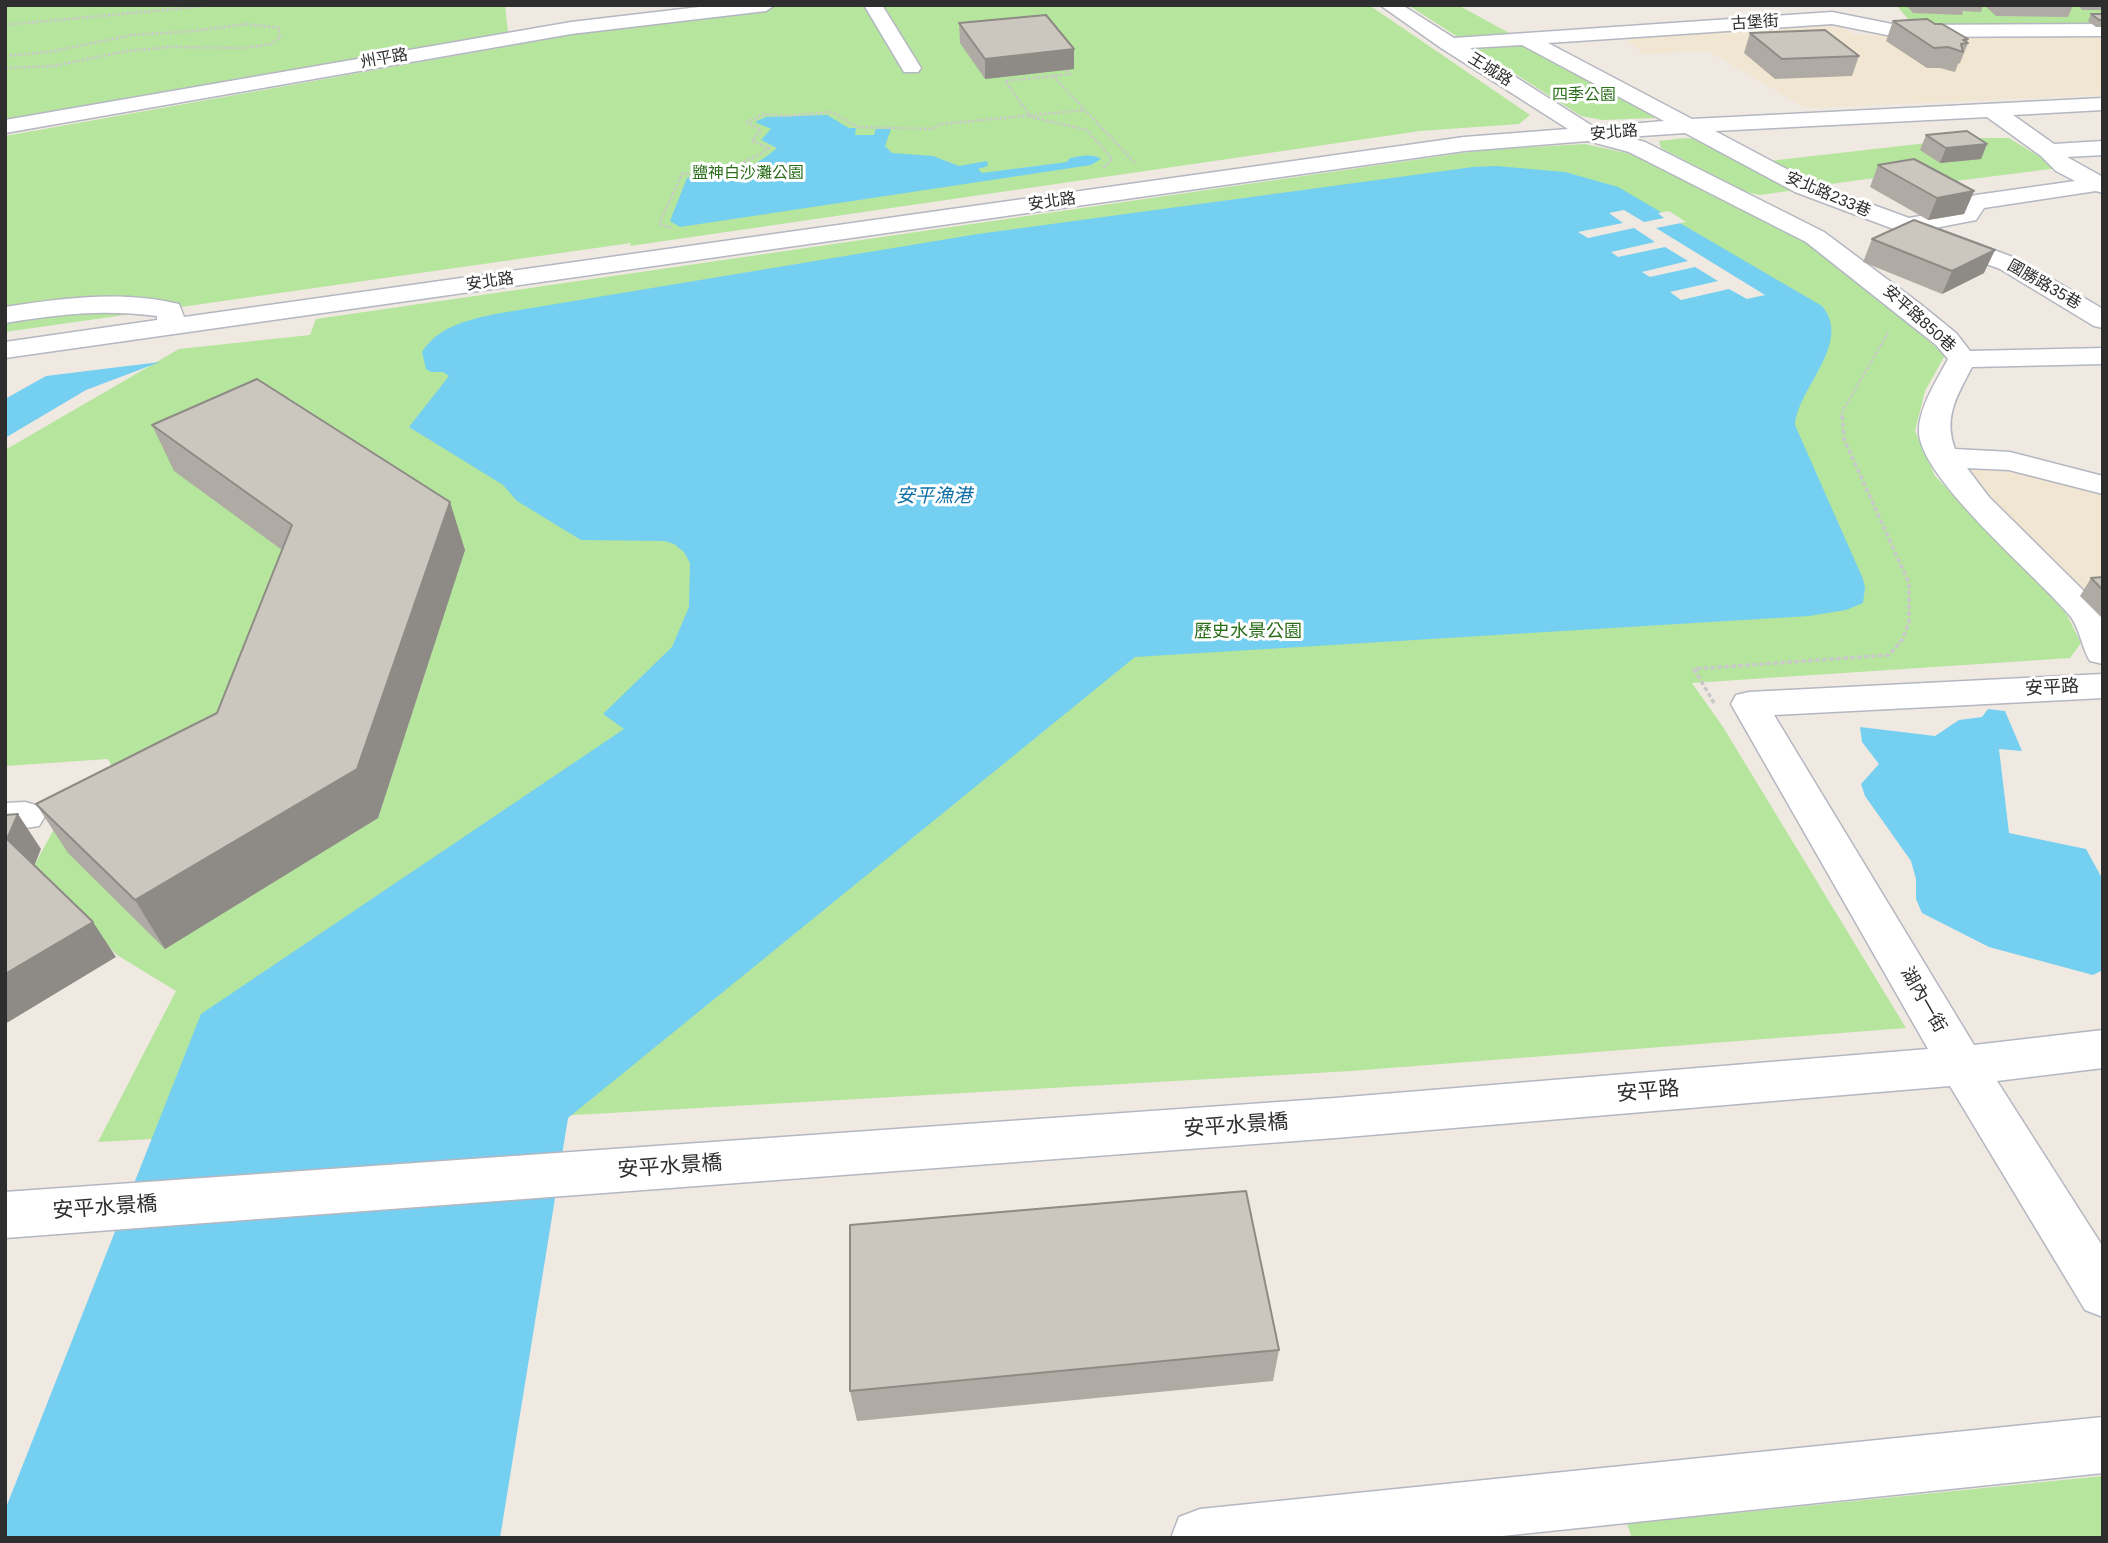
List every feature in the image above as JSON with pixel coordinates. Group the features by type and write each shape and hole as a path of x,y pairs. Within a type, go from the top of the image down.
{"street":[{"name":"州平路","path":"5,127 571,28 766,5"},
{"path":"873,5 911,68"},
{"path":"1812,5 1832,18"},
{"path":"1876,5 1896,31"},
{"path":"1368,9 1390,6"},
{"name":"王城路","path":"1390,6 1592,135"},
{"name":"古堡街","path":"1448,44 1832,18 1896,31 2103,30"},
{"name":"安北路233巷","path":"1522,37 1803,187 1904,226"},
{"name":"安北路","path":"5,350 1464,144 1688,126 2103,104"},
{"path":"1992,110 2072,170 2101,185"},
{"name":"安平路850巷","path":"1592,135 1637,147 1815,237 1854,244 1962,359 1943,395 1933,430 1943,458 1978,504 2088,615 2103,653"},
{"path":"2049,151 2103,148"},
{"path":"1962,185 2072,170"},
{"path":"1824,195 1866,184"},
{"path":"1904,226 1968,215 1976,202 2101,185"},
{"path":"1936,237 1965,231 1966,223 2008,216"},
{"name":"安北路233巷","path":"1854,244 1904,226"},
{"name":"國勝路35巷","path":"1904,226 2009,264 2103,320"},
{"path":"5,315 73,304 131,305 170,310 171,327"},
{"path":"1962,359 2103,356"},
{"path":"1943,458 2010,461 2103,485"},
{"name":"安平路","path":"1749,704 2103,685"},
{"name":"湖內一街","path":"1749,704 1962,1066 2103,1293"},
{"name":"安平路","path":"1335,1118 1962,1066 2103,1049"},
{"name":"安平水景橋","path":"5,1215 1335,1118"},
{"path":"1200,1538 2103,1445"}],"path":[{"path":"5,24 218,5"},
{"path":"5,57 127,35 196,32 263,22 279,28 280,38 271,44 244,48 170,47 127,51 53,66 5,68"},
{"path":"1066,70 1070,74 1005,82 1031,117 1087,130 1112,159 1103,169 1090,170"},
{"path":"1053,76 1138,166"},
{"path":"678,231 659,224 682,174 741,166 757,158 769,148 752,141 761,130 747,122 765,114 785,116 832,113 858,127 932,129 942,124 1085,110"}],"shaded area":[{"path":"1817,22 1841,26 1854,35 2103,34 2103,95 1806,108 1708,51 1643,54 1622,35"},
{"path":"1960,465 1998,467 2103,494 2103,595 2080,596"}],"green space":[{"path":"5,5 505,5 508,32 5,119"},
{"name":"鹽神白沙灘公園","path":"781,5 1369,5 1530,115 1519,124 1420,131 630,246 631,243 5,332 5,136 577,34"},
{"name":"四季公園","path":"1408,5 1458,5 1655,113 1655,118 1602,120 1581,116"},
{"path":"1896,5 2103,5 2103,27 1926,24 1908,19"},
{"path":"1971,138 2009,138 2058,168 1948,182 1897,175 1816,186 1769,161"},
{"path":"1699,139 1795,190 1760,195 1746,192 1661,148 1659,141"},
{"name":"歷史水景公園","path":"1585,144 1644,157 1752,212 1830,257 1945,355 1925,391 1915,431 1935,476 2065,611 2081,643 2070,658 1692,683 1723,727 1906,1028 1351,1071 98,1142 176,991 117,955 33,868 55,827 123,789 108,759 5,766 5,450 179,349 310,335 316,319 1483,150"},
{"path":"2103,1476 2103,1538 1632,1538 1627,1524"}],"water":[{"path":"827,115 849,128 856,128 855,135 874,135 876,129 891,129 885,146 892,153 933,156 959,166 987,161 988,166 978,169 982,173 1067,162 1070,158 1082,156 1101,159 1091,165 680,227 670,221 687,178 743,168 777,148 761,140 771,129 755,122 766,117"},
{"name":"安平漁港","path":"1496,166 1565,172 1618,187 1822,306 1830,320 1828,350 1798,410 1795,425 1863,579 1863,603 1846,610 1809,616 1135,657 568,1118 500,1538 5,1538 5,1510 201,1014 624,729 603,714 672,647 689,607 690,563 684,552 674,544 664,541 581,540 517,501 503,485 409,427 449,376 426,369 422,352 436,336 464,322 495,314 978,234"},
{"path":"160,362 86,390 5,438 5,399 46,376"},
{"path":"1988,709 2005,711 2022,751 1999,749 2009,833 2086,849 2103,880 2103,970 2093,975 1989,947 1922,913 1916,899 1916,879 1911,861 1865,796 1861,784 1879,764 1862,742 1860,727 1935,736 1959,720 1982,717"}],"pier":[{"path":"1624,210 1644,222 1664,218 1658,213 1669,211 1686,222 1656,228 1765,295 1747,299 1729,289 1681,300 1670,292 1718,281 1695,267 1650,277 1642,272 1688,261 1665,247 1618,257 1611,252 1655,242 1634,228 1588,238 1578,232 1623,223 1609,213"}],"building":[{"path":"2091,14 2103,14 2103,20 2099,20"},
{"path":"1046,15 1074,49 985,59 959,23"},
{"path":"1927,19 1968,39 1963,40 1968,43 1961,44 1963,52 1948,47 1934,48 1893,21"},
{"path":"1825,30 1859,56 1782,59 1750,33"},
{"path":"1967,131 1987,144 1946,148 1926,135"},
{"path":"1914,159 1974,191 1937,198 1878,165"},
{"path":"1914,220 1995,250 1952,271 1872,239"},
{"path":"257,379 450,502 357,769 135,900 36,804 217,713 292,525 152,425"},
{"path":"2103,577 2103,590 2091,578"},
{"path":"18,814 7,839 93,922 5,974 5,815"},
{"path":"1246,1191 1279,1350 850,1391 850,1225"}]}
